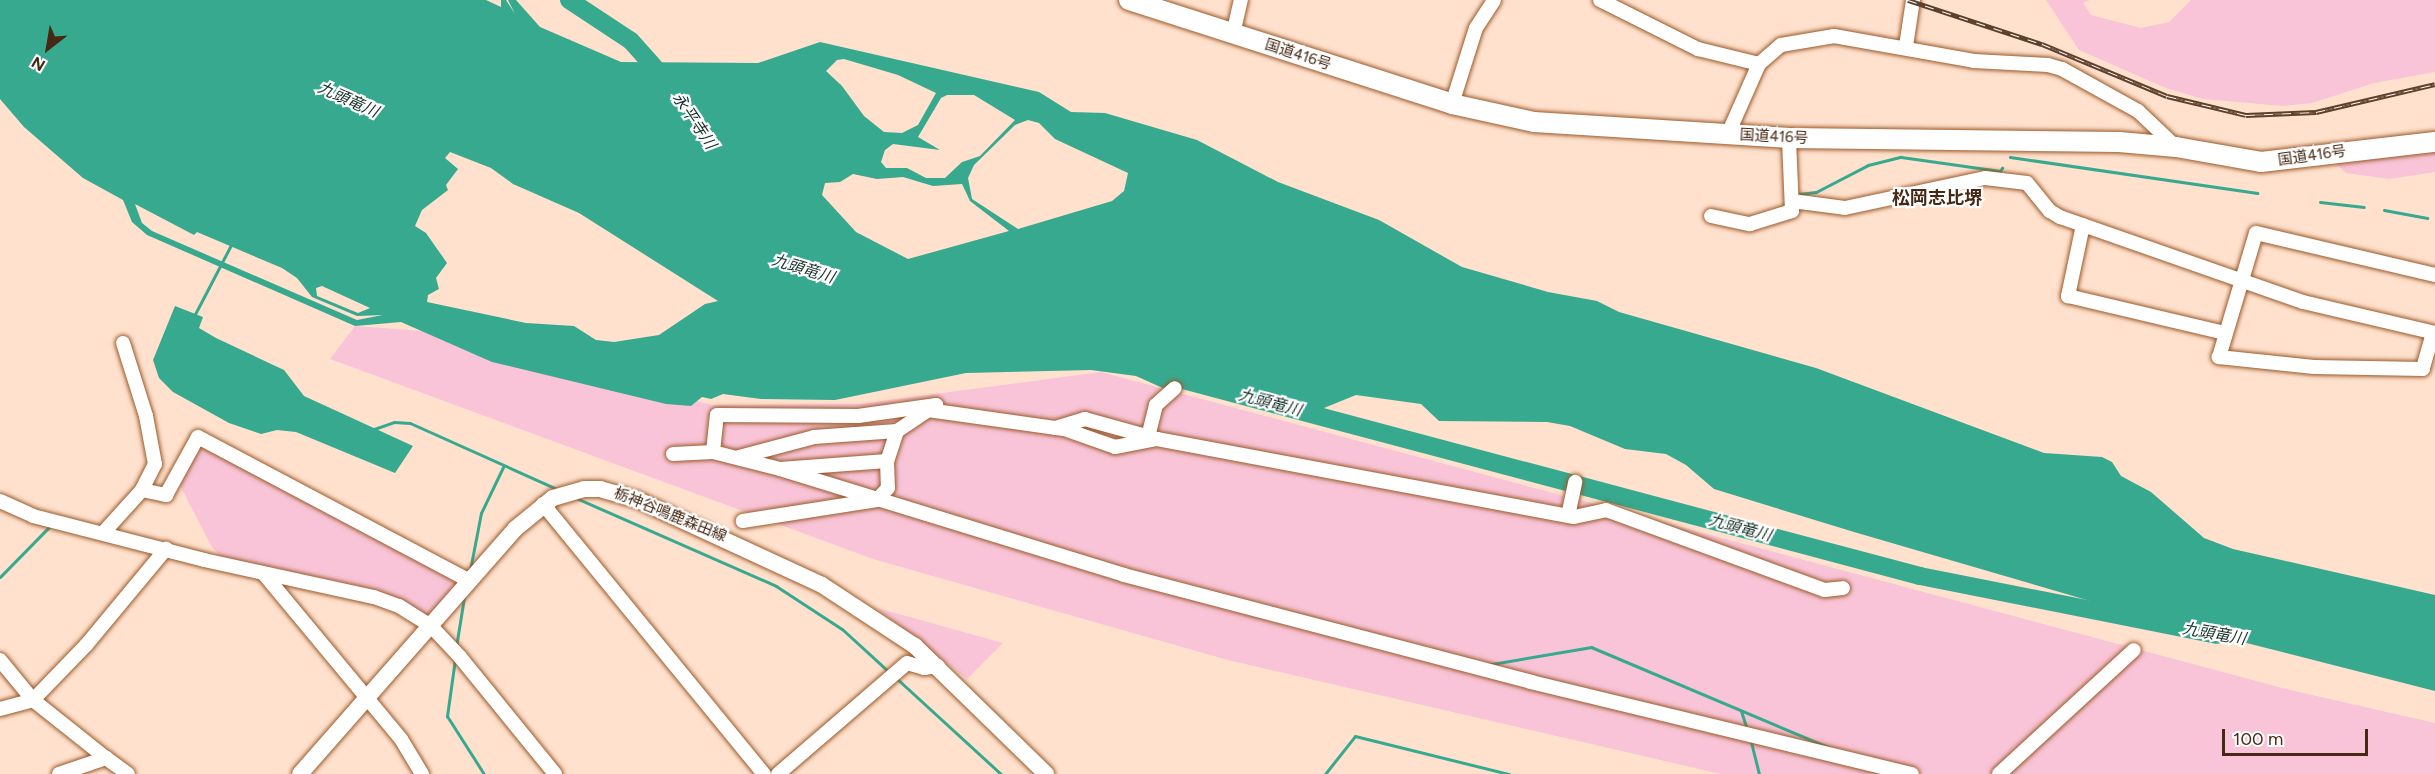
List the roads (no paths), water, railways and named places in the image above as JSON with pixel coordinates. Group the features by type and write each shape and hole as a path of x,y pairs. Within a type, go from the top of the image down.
{"highway":[{"name":"国道416号","path":"1129,0 1452,104 1534,122 1789,138 2067,140 2176,147 2269,162 2435,142"}],"main road":[{"name":"栃神谷鳴鹿森田線","path":"300,774 468,580 548,501 584,489 636,499 782,563 875,618 938,666 1046,774"}],"street":[{"path":"1233,34 1241,0"},
{"path":"1452,104 1476,28 1494,0"},
{"path":"1600,0 1698,49 1759,64"},
{"path":"1906,46 1913,0"},
{"path":"1728,134 1759,64 1781,45 1809,38 1859,38 1974,60 2062,69 2138,111 2176,147"},
{"path":"1711,216 1750,224 1792,211 1789,138"},
{"path":"1792,201 1845,208 1985,178 2028,183 2050,211 2083,225 2241,280 2302,302 2434,333 2423,369 2314,367 2218,357 2224,333 2241,280 2256,232 2435,275"},
{"path":"2083,225 2068,296 2224,333"},
{"path":"104,532 142,490 155,464 146,416 123,343"},
{"path":"1153,438 1156,405 1175,388"},
{"path":"713,452 717,415 858,416 936,405 897,431 814,437 738,458"},
{"path":"928,410 1055,428 1115,447 1153,438 1568,516 1606,510 1825,590 1843,588"},
{"path":"743,521 877,500 888,488 887,461 897,431"},
{"path":"142,490 166,495 198,436 468,580"},
{"path":"673,454 713,452 738,458 1169,587 1520,679 1912,774"},
{"path":"780,469 887,461"},
{"path":"1568,516 1575,482"},
{"path":"0,501 33,516 264,574 374,597 430,625 555,774"},
{"path":"548,501 764,774"},
{"path":"0,709 33,700 87,644 166,549"},
{"path":"264,574 400,739 422,774"},
{"path":"1999,774 2099,678 2133,650"},
{"path":"0,660 33,700 128,774"},
{"path":"778,774 907,663 924,668 938,666"},
{"path":"59,774 106,758"}],"water":[{"path":"0,0 486,0 501,7 501,0 506,0 515,14 508,0 516,0 540,27 621,62 758,63 820,42 1039,92 1071,112 1105,113 1197,140 1278,182 1379,220 1462,267 1548,292 1597,301 1619,312 1816,368 2044,453 2102,457 2112,462 2121,476 2151,492 2204,538 2233,549 2435,595 2435,691 2152,619 1854,532 1714,489 1686,465 1666,454 1625,449 1570,426 1547,422 1439,421 1421,404 1356,395 1314,412 1295,412 1241,400 1215,384 1200,382 1165,389 1136,376 1091,370 966,373 835,400 761,399 723,394 711,399 702,397 691,406 666,404 492,362 401,322 355,326 147,235 132,222 123,200 83,178 24,127 0,99","holes":["844,59 898,75 936,93 918,125 902,133 884,132 864,116 842,86 826,71 837,60","947,95 974,95 1015,120 980,156 962,162 945,178 926,178 907,168 886,168 881,162 885,150 893,144 940,150 918,137 941,98","1028,120 1039,123 1055,139 1128,173 1124,191 1112,201 1018,229 972,199 968,178 974,165 1015,125","450,152 491,168 513,184 579,213 718,301 705,304 659,335 614,342 596,340 574,326 526,323 427,302 428,295 439,289 436,278 447,263 426,233 415,226 422,210 448,190 446,185 458,169 445,158","853,174 877,179 903,177 933,186 962,184 970,201 1009,231 908,259 856,232 822,195 825,183 840,182","135,204 194,235 197,232 282,268 297,278 312,297 357,316 383,315 357,320 152,231 142,223","322,286 370,308 358,313 317,296 316,288"]},
{"path":"175,306 203,317 199,328 216,338 284,370 304,396 413,446 395,473 296,432 277,430 261,434 229,423 173,392 159,378 153,360"}],"waterway":[{"name":"永平寺川","path":"569,0 631,41 664,78"},
{"path":"1799,194 1816,192 1868,165 1901,157 2000,171 2002,168"},
{"path":"2010,157 2257,193"},
{"path":"2320,202 2364,207"},
{"path":"2384,210 2427,218"},
{"path":"194,316 231,245"},
{"name":"九頭竜川","path":"1172,377 1920,576 2217,635"},
{"path":"374,429 394,422 410,423 559,490"},
{"path":"470,570 481,513 503,467"},
{"path":"576,498 776,586 842,629 890,673"},
{"path":"0,577 51,525"},
{"path":"456,647 464,597"},
{"path":"1486,665 1591,647 1832,749"},
{"path":"455,659 447,716 484,774"},
{"path":"895,677 1001,774"},
{"path":"1741,711 1747,729"},
{"path":"1325,774 1355,736 1509,774"},
{"path":"1750,738 1759,774"}],"railway":[{"path":"1908,0 2042,44 2167,96 2246,115 2316,112 2435,84"}],"district":[{"name":"松岡志比堺","path":"1937,198"}]}
